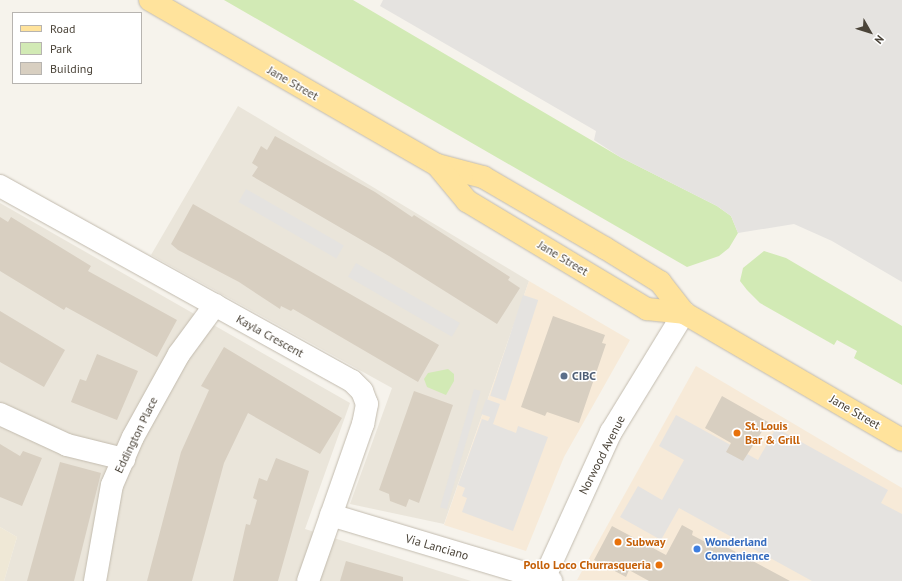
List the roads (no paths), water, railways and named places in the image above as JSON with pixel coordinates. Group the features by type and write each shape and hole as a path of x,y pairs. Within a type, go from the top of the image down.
{"main road":[{"name":"Jane Street","path":"150,0 437,165 483,177 605,248 660,282 684,313 902,440"},
{"name":"Jane Street","path":"437,165 467,201 640,305 647,308 684,313"}],"street":[{"name":"Kayla Crescent","path":"0,186 352,381 362,391 368,404 363,424 308,581"},
{"name":"Eddington Place","path":"95,581 112,485 156,394 215,305"},
{"name":"Norwood Avenue","path":"546,580 611,432 684,313"},
{"path":"0,414 67,445 124,459"},
{"name":"Via Lanciano","path":"331,515 546,580"}],"place":[{"name":"CIBC","path":"564,376"},
{"name":"St. Louis Bar & Grill","path":"737,433"},
{"name":"Subway","path":"618,542"},
{"name":"Wonderland Convenience","path":"697,549"},
{"name":"Pollo Loco Churrasqueria","path":"659,565"}]}
